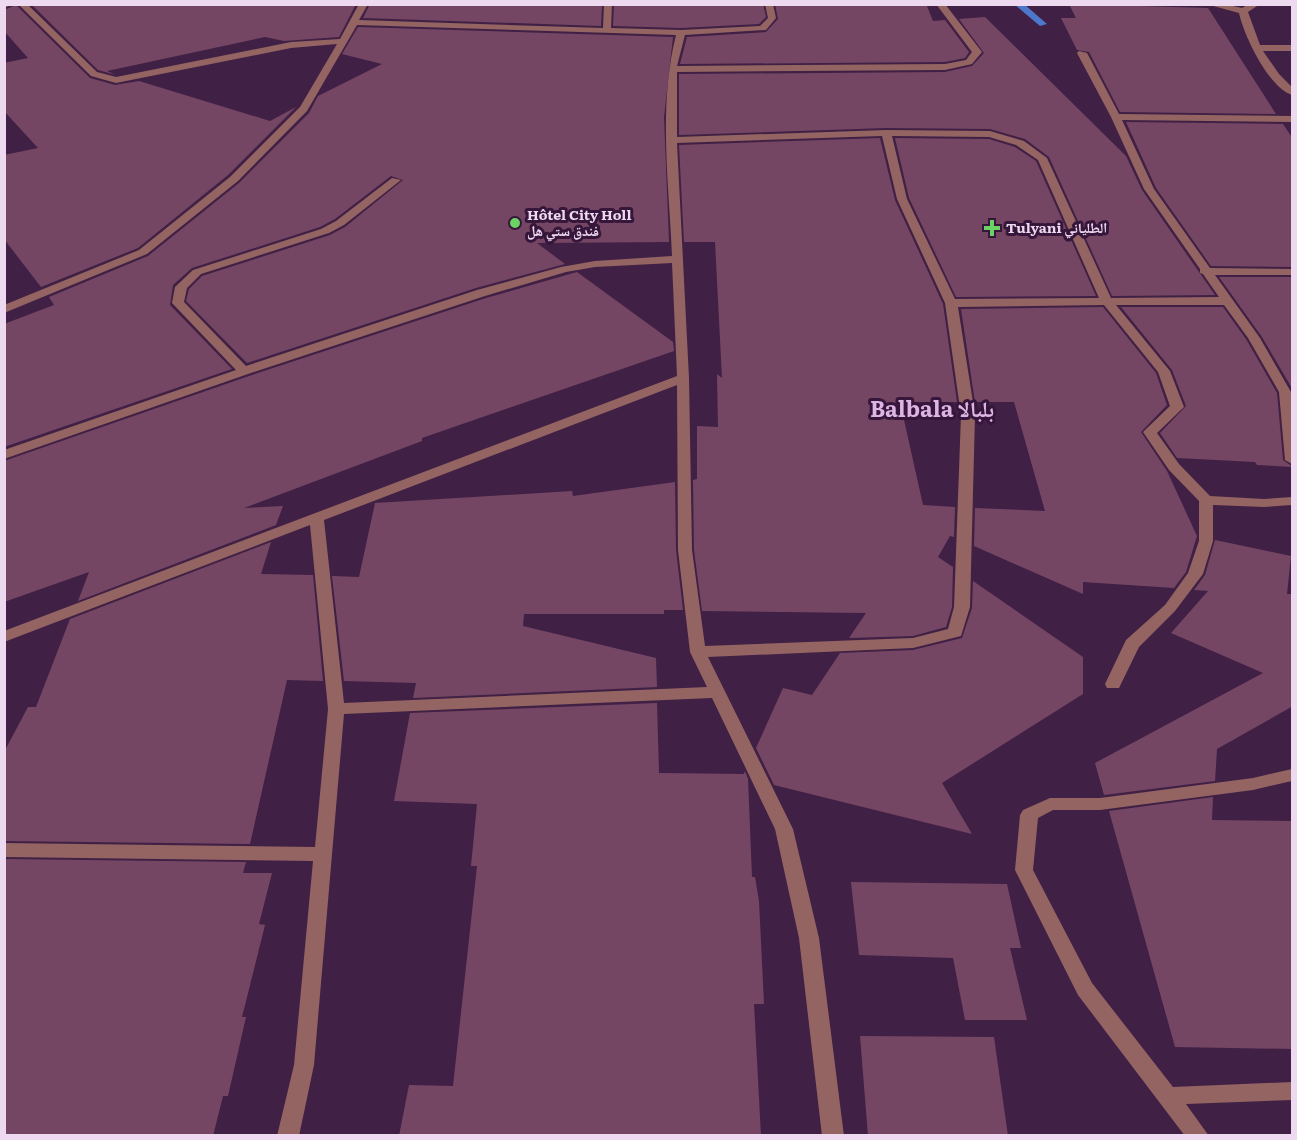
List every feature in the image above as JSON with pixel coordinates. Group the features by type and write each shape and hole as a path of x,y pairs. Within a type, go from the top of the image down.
{"street":[{"path":"4,6 10,4"},
{"path":"22,4 94,74 116,81 291,45 343,41"},
{"path":"5,308 143,252 234,179 304,109 364,4"},
{"path":"607,29 608,4"},
{"path":"354,22 681,33 763,28 772,18 769,4"},
{"path":"672,69 834,70 945,67 969,62 978,52 940,4"},
{"path":"1209,4 1243,12 1256,4"},
{"path":"1243,12 1245,25 1258,48 1275,73 1293,92"},
{"path":"681,33 672,69 672,140 683,378 685,550 698,652 784,829 809,938 833,1136"},
{"path":"1258,48 1293,48"},
{"path":"1082,53 1116,117 1149,189 1204,271 1254,338 1285,392 1293,460"},
{"path":"1116,117 1293,119"},
{"path":"672,140 886,133 990,134 1020,143 1042,158 1107,302 1164,371 1177,407 1150,432 1174,467 1206,500 1264,503 1293,501"},
{"path":"698,652 913,643 955,632 963,596 968,416 951,303 902,199 886,133"},
{"path":"244,371 178,303 181,287 197,272 325,231 340,224 396,180"},
{"path":"4,455 244,371 565,269 595,264 677,259"},
{"path":"1204,271 1293,272"},
{"path":"951,303 1226,301"},
{"path":"4,638 683,378"},
{"path":"1113,684 1132,644 1170,608 1195,574 1206,541 1206,500"},
{"path":"288,1136 304,1065 336,709 317,518"},
{"path":"336,709 716,692"},
{"path":"1198,1136 1085,989 1024,870 1029,815 1050,804 1100,804 1253,784 1293,775"},
{"path":"4,850 323,854"},
{"path":"1168,1096 1293,1091"}],"building":[{"path":"31,4 356,4 339,37 284,41 265,37 107,71 116,75 98,70"},
{"path":"370,4 602,4 601,26 363,18"},
{"path":"614,4 763,4 766,17 759,24 681,28 613,26"},
{"path":"775,4 927,6 933,21 945,20 969,52 965,58 945,62 680,64 687,37 766,32 778,19"},
{"path":"1069,4 1208,8 1276,114 1120,112 1089,52 1077,50 1061,18 1076,18"},
{"path":"16,5 90,78 115,85 139,81 270,121 296,107 228,175 138,248 41,287 4,239 4,155 38,148 4,111 4,63 28,58 4,31 4,10"},
{"path":"985,17 1126,156 1142,190 1215,295 1112,296 1049,157 1025,139 990,129 886,128 679,135 679,74 945,72 972,66 984,53 959,19"},
{"path":"358,27 673,37 664,117 669,242 537,243 565,264 476,288 247,363 186,301 189,289 202,276 330,235 345,227 403,180 391,176 335,219 320,227 192,268 173,285 170,305 232,369 4,447 4,324 54,305 49,297 148,256 239,183 309,113 318,96 382,64 342,54"},
{"path":"1126,122 1283,124 1293,139 1293,267 1211,266 1156,188"},
{"path":"880,138 895,200 943,304 957,402 900,402 923,505 955,507 954,537 950,536 938,557 953,567 952,607 946,627 913,636 849,638 866,613 702,611 694,550 693,480 697,479 697,426 718,427 717,374 722,378 715,242 684,242 679,145"},
{"path":"895,138 989,139 1015,147 1036,161 1096,296 956,297 909,198"},
{"path":"577,272 673,342 674,351 422,438 422,441 244,508 283,506 276,525 78,601 89,572 4,602 4,461 249,376 486,298"},
{"path":"1219,277 1293,277 1293,390 1262,337"},
{"path":"1103,307 1156,373 1167,405 1141,432 1167,471 1197,536 1186,572 1174,588 1083,582 1083,594 974,546 975,508 1045,511 1014,402 975,402 961,309"},
{"path":"1121,307 1223,307 1246,339 1277,393 1283,460 1293,467 1257,465 1255,462 1177,458 1160,433 1186,406 1172,370"},
{"path":"675,482 676,550 683,610 664,610 664,614 524,614 523,626 656,658 657,687 413,698 416,683 344,681 332,576 359,577 375,503 572,491 573,496"},
{"path":"1215,540 1291,556 1287,594 1293,594 1293,706 1217,749 1215,781 1104,795 1095,763 1263,673 1171,633 1208,591 1194,590 1205,575"},
{"path":"271,542 261,574 313,575 323,681 287,680 250,844 4,841 4,752 28,707 36,707 70,619"},
{"path":"973,581 1083,657 1083,694 942,783 972,834 774,785 756,748 783,688 812,695 840,653 913,650 962,638 972,608"},
{"path":"657,703 659,773 744,774 745,771 748,779 752,877 755,877 759,901 764,1004 754,1004 761,1136 399,1136 409,1085 453,1086 477,866 471,866 477,804 394,801 410,713"},
{"path":"1213,797 1212,820 1293,821 1293,1049 1175,1047 1109,811"},
{"path":"4,859 246,862 243,873 272,873 259,924 265,925 242,1017 246,1017 228,1096 223,1096 213,1136 4,1136"},
{"path":"851,882 1007,884 1021,948 1010,948 1027,1020 965,1020 953,958 859,955"},
{"path":"860,1036 994,1037 1008,1136 868,1136"}],"waterway":[{"path":"1018,4 1043,24"}],"place":[{"name":"Hôtel City Holl فندق ستي هل","path":"515,223"},
{"name":"Tulyani الطلياني","path":"992,228"}],"district":[{"name":"Balbala بلبالا","path":"932,409"}]}
